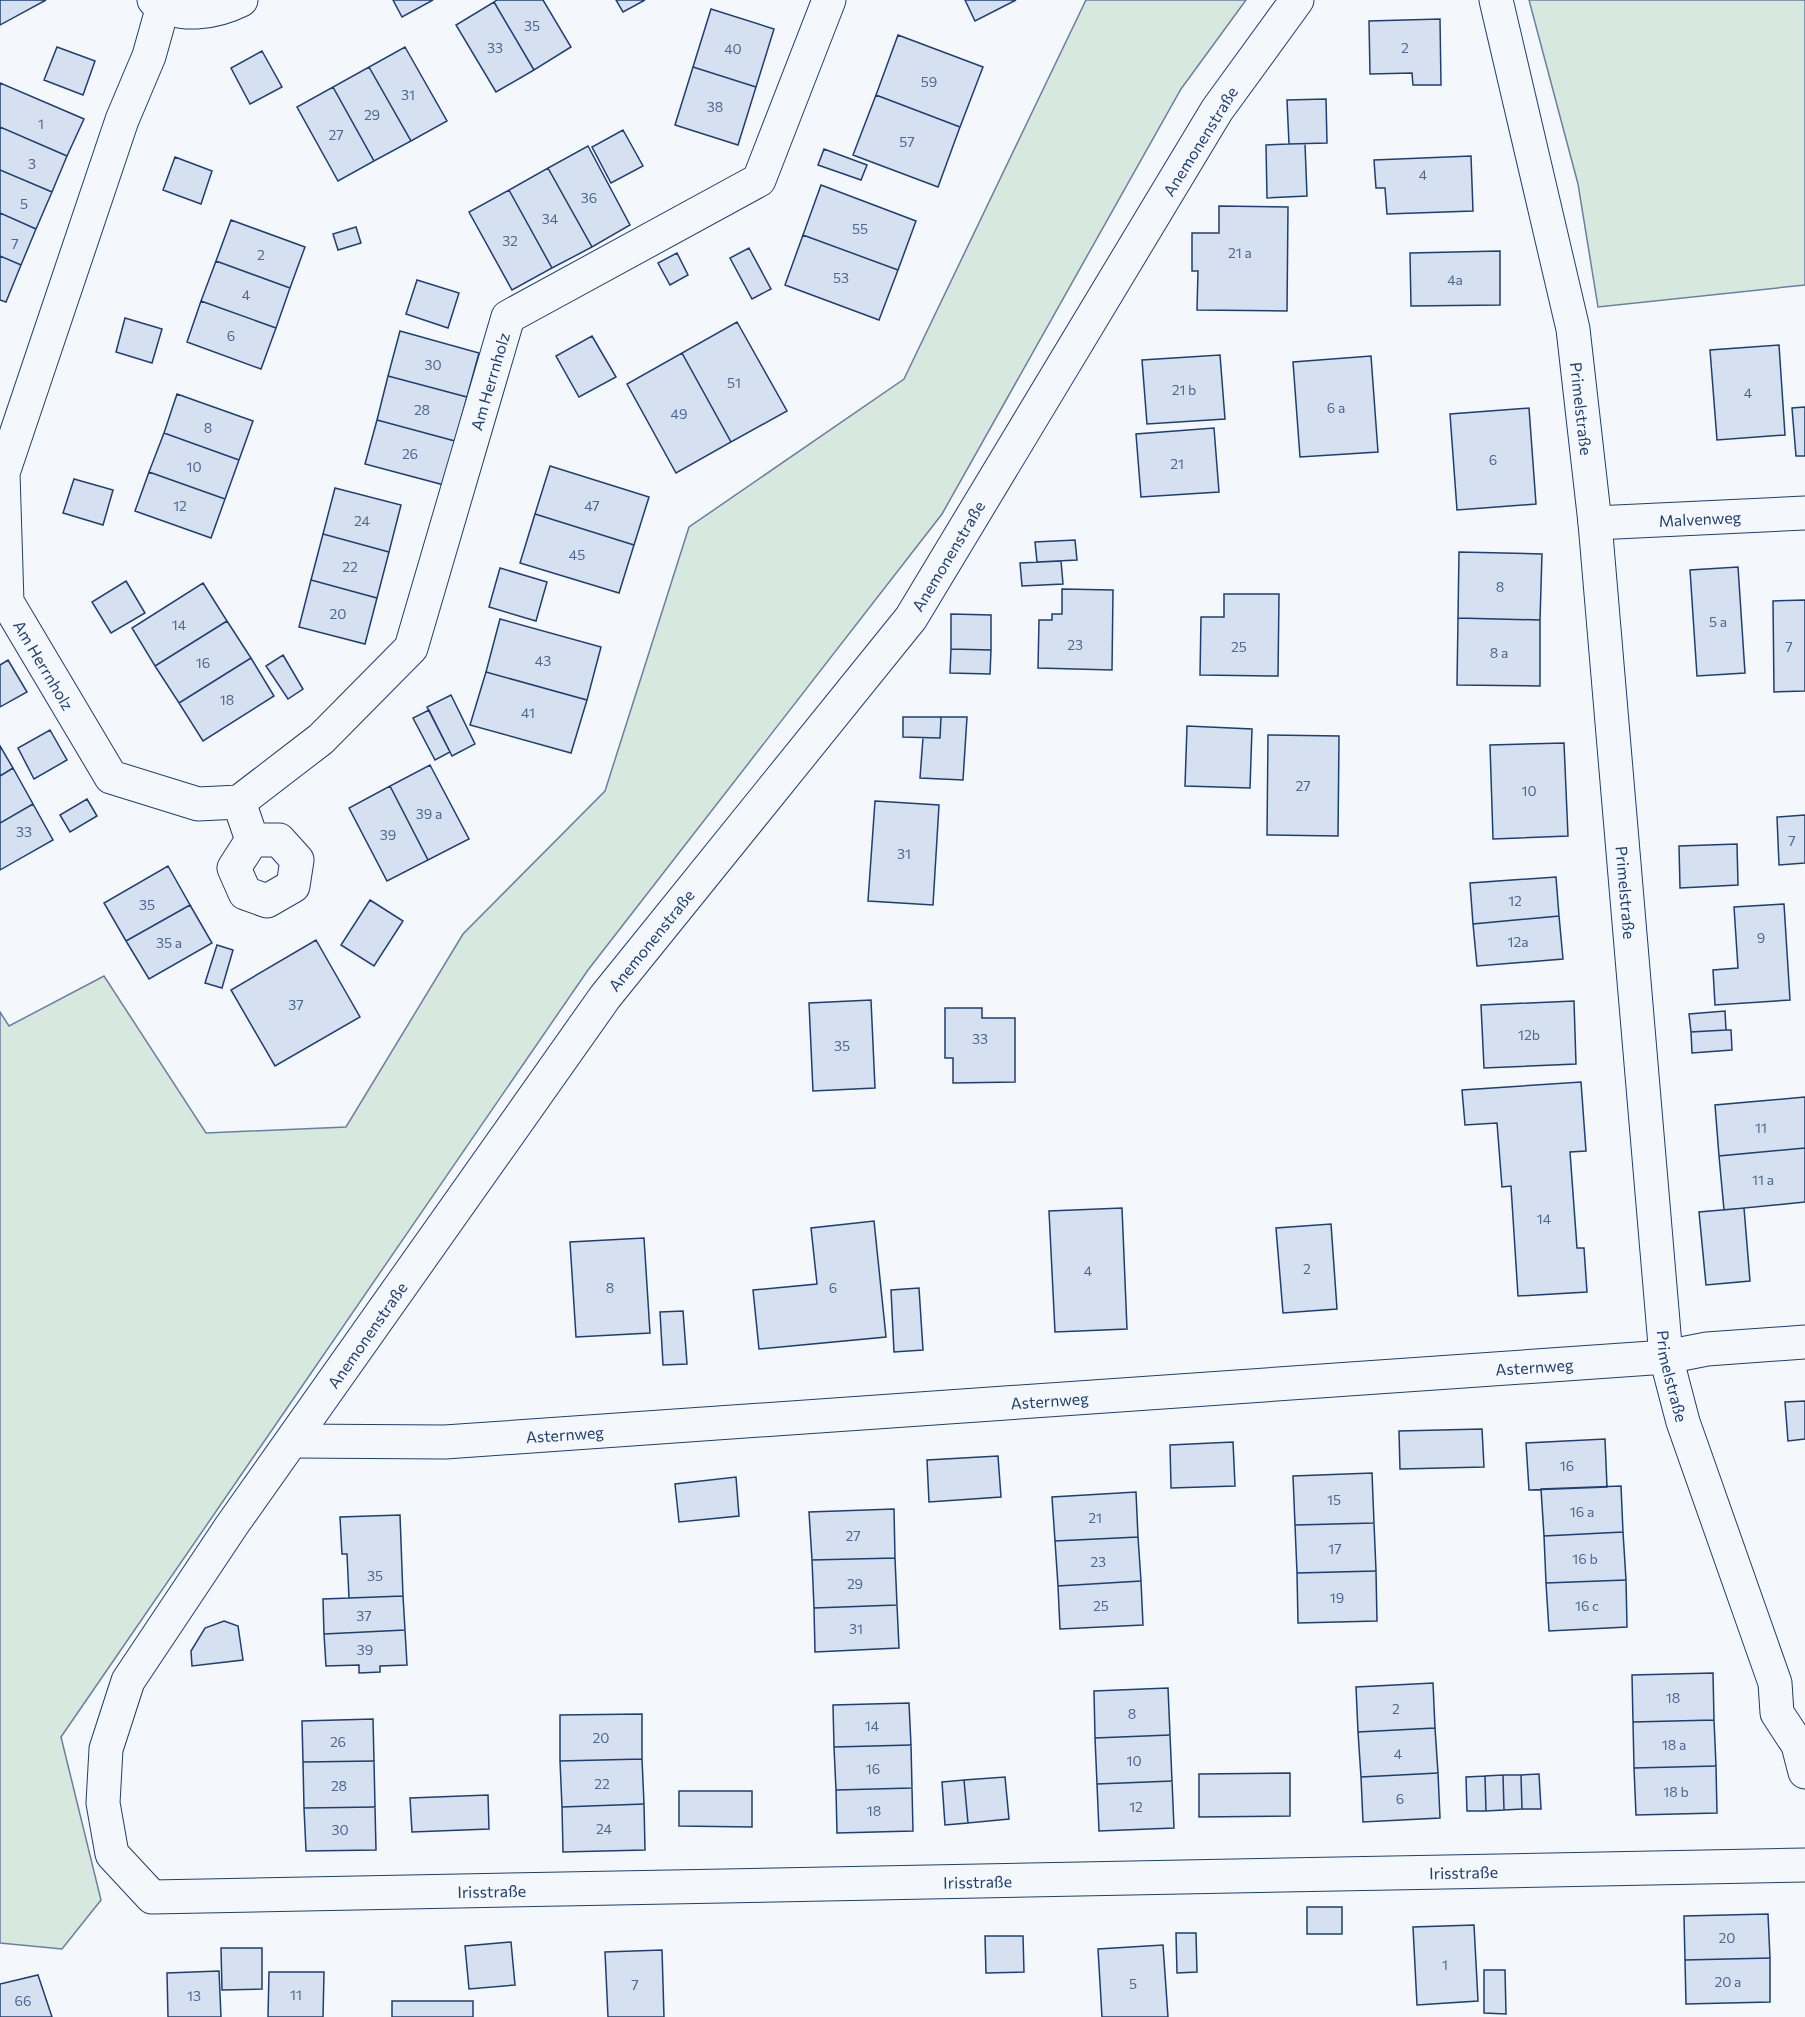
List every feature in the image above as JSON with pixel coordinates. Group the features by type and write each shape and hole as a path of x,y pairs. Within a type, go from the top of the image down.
{"street":[{"path":"158,3 187,12 221,10 241,0"},
{"name":"Am Herrnholz","path":"158,3 149,56 122,120 3,472 7,602 111,777 198,804 239,802 321,739 411,648 508,317 759,180 829,0"},
{"name":"Anemonenstraße","path":"152,1897 112,1854 103,1803 106,1749 128,1681 232,1525 605,997 911,618 1217,110 1296,0"},
{"name":"Primelstraße","path":"1496,0 1573,329 1595,523 1666,1358 1683,1422 1775,1683 1777,1713 1798,1745 1805,1772"},
{"name":"Malvenweg","path":"1595,523 1805,513"},
{"path":"239,802 252,840"},
{"name":"Asternweg","path":"293,1441 445,1442 1666,1358 1707,1349 1805,1342"},
{"name":"Irisstraße","path":"152,1897 1805,1865"}],"shaded area":[{"path":"1086,0 1246,0 1181,89 942,514 588,970 61,1737 101,1900 62,1949 0,1943 0,1012 9,1026 104,976 206,1133 346,1127 463,934 605,791 689,527 904,379"},
{"path":"1529,0 1805,0 1805,285 1598,307 1578,184"}],"building":[{"path":"0,0 46,0 0,25"},
{"path":"393,0 433,0 402,17"},
{"path":"497,0 543,0 571,47 534,70 494,2"},
{"path":"616,0 645,0 623,12"},
{"path":"965,0 1016,0 975,21"},
{"path":"494,2 534,70 496,92 456,25"},
{"path":"711,9 774,29 756,87 693,67"},
{"path":"1440,19 1441,85 1413,85 1412,73 1370,74 1369,21"},
{"path":"898,35 983,67 960,127 876,95"},
{"path":"57,47 95,61 83,95 44,80"},
{"path":"405,47 447,121 411,141 369,67"},
{"path":"262,51 282,87 250,104 231,68"},
{"path":"369,67 411,141 374,161 333,87"},
{"path":"693,67 756,87 738,145 675,125"},
{"path":"0,83 84,119 67,156 0,127"},
{"path":"333,87 374,161 338,181 297,107"},
{"path":"876,95 960,127 938,187 853,155"},
{"path":"1326,99 1327,143 1289,144 1287,100"},
{"path":"0,127 67,156 52,192 0,170"},
{"path":"623,130 643,166 611,183 592,147"},
{"path":"1305,144 1307,196 1267,198 1266,145"},
{"path":"588,146 630,225 592,247 548,168"},
{"path":"824,149 867,165 861,180 818,165"},
{"path":"1471,156 1473,211 1387,214 1385,188 1376,188 1374,160"},
{"path":"175,157 212,171 201,204 163,190"},
{"path":"548,168 592,247 552,268 509,190"},
{"path":"0,170 52,192 36,229 0,213"},
{"path":"821,185 916,221 898,270 803,235"},
{"path":"509,190 552,268 512,290 469,212"},
{"path":"1219,206 1288,207 1287,311 1197,310 1198,271 1192,271 1192,233 1219,233"},
{"path":"0,213 36,229 21,265 0,256"},
{"path":"231,220 305,247 290,288 216,261"},
{"path":"356,227 361,243 338,250 333,234"},
{"path":"803,235 898,270 879,320 785,285"},
{"path":"749,248 771,289 752,299 730,258"},
{"path":"1500,251 1500,305 1411,306 1410,253"},
{"path":"677,253 688,275 670,285 658,263"},
{"path":"0,256 21,265 6,302 0,300"},
{"path":"216,261 290,288 276,328 201,301"},
{"path":"417,280 459,293 448,328 406,314"},
{"path":"201,301 276,328 261,369 187,342"},
{"path":"125,318 162,329 152,363 116,352"},
{"path":"737,322 787,411 731,442 682,353"},
{"path":"400,331 479,353 467,397 388,376"},
{"path":"592,336 616,377 579,397 556,356"},
{"path":"1779,345 1785,435 1717,440 1710,350"},
{"path":"682,353 731,442 676,473 627,384"},
{"path":"1220,355 1225,419 1147,424 1142,360"},
{"path":"1371,356 1378,452 1300,457 1293,362"},
{"path":"388,376 467,397 455,441 377,420"},
{"path":"177,394 253,421 239,460 164,433"},
{"path":"1805,407 1805,456 1796,456 1792,408"},
{"path":"1529,408 1536,504 1457,510 1450,414"},
{"path":"377,420 455,441 444,485 365,464"},
{"path":"1214,428 1219,492 1141,497 1136,434"},
{"path":"164,433 239,460 225,499 149,472"},
{"path":"550,466 649,497 634,545 535,514"},
{"path":"149,472 225,499 211,538 135,511"},
{"path":"74,479 113,490 103,525 63,513"},
{"path":"335,488 401,505 389,552 323,534"},
{"path":"535,514 634,545 619,593 520,563"},
{"path":"323,534 389,552 377,598 311,580"},
{"path":"1075,540 1077,560 1037,562 1035,542"},
{"path":"1459,552 1542,554 1540,620 1458,618"},
{"path":"1061,561 1063,584 1022,586 1020,563"},
{"path":"1738,567 1745,673 1697,676 1690,570"},
{"path":"500,568 547,582 536,621 489,607"},
{"path":"311,580 377,598 365,644 299,627"},
{"path":"126,581 145,613 111,633 92,602"},
{"path":"203,583 227,621 155,666 132,628"},
{"path":"1062,589 1113,590 1112,670 1038,668 1039,620 1052,620 1052,614 1062,614"},
{"path":"1224,594 1279,594 1278,676 1200,675 1201,617 1224,617"},
{"path":"1805,600 1805,691 1774,692 1773,601"},
{"path":"951,614 991,615 991,650 951,649"},
{"path":"1458,618 1540,620 1540,686 1457,685"},
{"path":"500,619 601,647 587,700 486,672"},
{"path":"227,621 251,658 179,703 155,666"},
{"path":"951,649 991,650 990,674 950,673"},
{"path":"283,655 303,689 288,699 266,666"},
{"path":"251,658 274,696 203,741 179,703"},
{"path":"8,660 27,692 0,707 0,665"},
{"path":"486,672 587,700 571,753 470,725"},
{"path":"451,695 475,744 452,756 427,707"},
{"path":"429,710 450,752 435,760 413,718"},
{"path":"903,717 941,717 940,738 903,737"},
{"path":"941,717 967,717 963,780 920,778 923,738 940,738"},
{"path":"1187,726 1252,729 1250,788 1185,786"},
{"path":"50,730 67,760 34,779 18,748"},
{"path":"1268,735 1339,736 1338,836 1267,835"},
{"path":"1564,743 1568,836 1493,839 1490,745"},
{"path":"0,746 13,768 0,776"},
{"path":"430,765 469,839 428,860 390,786"},
{"path":"13,768 33,804 0,823 0,776"},
{"path":"390,786 428,860 387,881 349,808"},
{"path":"87,799 97,816 70,832 60,815"},
{"path":"875,801 939,805 933,905 868,901"},
{"path":"33,804 53,840 0,870 0,823"},
{"path":"1805,815 1805,863 1779,865 1777,817"},
{"path":"1737,844 1738,885 1680,888 1679,846"},
{"path":"168,866 190,905 126,941 104,903"},
{"path":"1556,877 1559,916 1473,924 1470,883"},
{"path":"370,900 403,921 374,966 341,945"},
{"path":"1784,904 1790,1000 1715,1005 1713,970 1738,968 1734,907"},
{"path":"190,905 212,943 149,979 126,941"},
{"path":"1559,916 1563,959 1477,966 1473,924"},
{"path":"316,940 360,1017 275,1066 231,990"},
{"path":"217,945 233,950 222,988 205,983"},
{"path":"871,1000 875,1088 813,1091 809,1003"},
{"path":"1574,1001 1576,1064 1484,1068 1481,1005"},
{"path":"945,1008 982,1008 982,1018 1015,1018 1015,1082 953,1083 953,1058 945,1058"},
{"path":"1725,1011 1726,1030 1691,1032 1689,1014"},
{"path":"1731,1030 1732,1050 1692,1053 1691,1032"},
{"path":"1581,1082 1586,1151 1570,1152 1577,1248 1584,1248 1587,1292 1518,1296 1511,1186 1502,1187 1497,1123 1465,1125 1462,1090"},
{"path":"1805,1097 1805,1148 1719,1156 1715,1105"},
{"path":"1805,1148 1805,1202 1724,1210 1719,1156"},
{"path":"1122,1208 1127,1329 1055,1332 1049,1211"},
{"path":"1744,1208 1750,1281 1706,1285 1699,1212"},
{"path":"874,1221 886,1337 759,1349 753,1290 817,1284 811,1228"},
{"path":"1331,1224 1337,1309 1283,1313 1276,1228"},
{"path":"644,1238 650,1333 576,1337 570,1242"},
{"path":"919,1288 923,1350 894,1352 891,1290"},
{"path":"683,1311 687,1364 663,1365 660,1312"},
{"path":"1805,1401 1805,1439 1788,1441 1785,1402"},
{"path":"1482,1429 1484,1467 1400,1469 1399,1431"},
{"path":"1605,1439 1607,1487 1529,1490 1526,1443"},
{"path":"1233,1442 1235,1486 1171,1488 1170,1445"},
{"path":"998,1456 1001,1497 929,1502 927,1460"},
{"path":"1372,1473 1374,1523 1295,1525 1293,1476"},
{"path":"736,1477 739,1516 679,1522 675,1484"},
{"path":"1621,1486 1623,1532 1544,1536 1541,1489"},
{"path":"1136,1492 1138,1537 1055,1541 1052,1497"},
{"path":"894,1509 895,1558 812,1560 809,1512"},
{"path":"400,1515 403,1596 349,1598 347,1554 342,1554 340,1517"},
{"path":"1374,1523 1376,1571 1297,1573 1295,1525"},
{"path":"1623,1532 1626,1580 1546,1583 1544,1536"},
{"path":"1138,1537 1141,1581 1058,1586 1055,1541"},
{"path":"895,1558 897,1605 814,1608 812,1560"},
{"path":"1376,1571 1377,1621 1298,1623 1297,1573"},
{"path":"1626,1580 1627,1627 1549,1631 1546,1583"},
{"path":"1141,1581 1143,1625 1060,1629 1058,1586"},
{"path":"403,1596 405,1630 324,1634 323,1599"},
{"path":"897,1605 899,1648 815,1652 814,1608"},
{"path":"224,1621 238,1626 243,1660 192,1666 191,1651 205,1628"},
{"path":"405,1630 407,1665 380,1666 380,1672 359,1673 359,1665 326,1666 324,1634"},
{"path":"1713,1673 1714,1720 1633,1722 1632,1675"},
{"path":"1433,1683 1435,1728 1358,1732 1356,1687"},
{"path":"1168,1688 1170,1735 1095,1738 1094,1691"},
{"path":"909,1703 911,1745 834,1747 833,1705"},
{"path":"642,1714 642,1759 560,1761 560,1715"},
{"path":"373,1719 374,1761 303,1762 302,1721"},
{"path":"1714,1720 1716,1766 1634,1768 1633,1722"},
{"path":"1435,1728 1438,1773 1361,1777 1358,1732"},
{"path":"1170,1735 1172,1781 1097,1784 1095,1738"},
{"path":"911,1745 912,1788 836,1790 834,1747"},
{"path":"642,1759 644,1804 562,1807 560,1761"},
{"path":"374,1761 375,1807 304,1808 303,1762"},
{"path":"1716,1766 1717,1813 1636,1815 1634,1768"},
{"path":"1290,1773 1290,1816 1199,1817 1199,1774"},
{"path":"1438,1773 1440,1818 1363,1822 1361,1777"},
{"path":"1539,1774 1541,1809 1522,1809 1521,1775"},
{"path":"1503,1775 1504,1810 1486,1811 1485,1776"},
{"path":"1503,1775 1521,1775 1522,1809 1504,1810"},
{"path":"1485,1776 1486,1811 1467,1811 1466,1777"},
{"path":"1005,1777 1009,1819 968,1823 964,1780"},
{"path":"964,1780 968,1823 945,1825 942,1782"},
{"path":"1172,1781 1174,1828 1099,1831 1097,1784"},
{"path":"912,1788 913,1831 837,1833 836,1790"},
{"path":"679,1791 752,1791 752,1827 679,1826"},
{"path":"488,1795 489,1829 412,1832 410,1798"},
{"path":"644,1804 645,1850 563,1852 562,1807"},
{"path":"375,1807 376,1850 306,1851 304,1808"},
{"path":"1307,1907 1342,1907 1342,1934 1307,1934"},
{"path":"1768,1914 1770,1958 1685,1960 1684,1916"},
{"path":"1474,1925 1478,2001 1417,2005 1413,1927"},
{"path":"1176,1933 1196,1933 1197,1972 1177,1973"},
{"path":"985,1936 1023,1936 1024,1972 986,1973"},
{"path":"511,1942 515,1985 469,1989 465,1946"},
{"path":"1163,1945 1168,2017 1102,2017 1098,1949"},
{"path":"221,1948 262,1948 262,1989 222,1990"},
{"path":"662,1950 664,2017 608,2017 605,1952"},
{"path":"1770,1958 1770,2002 1686,2004 1685,1960"},
{"path":"1484,1970 1505,1970 1506,2014 1484,2013"},
{"path":"219,1971 221,2017 168,2017 167,1973"},
{"path":"269,1972 324,1972 323,2017 268,2017"},
{"path":"38,1975 52,2017 0,2017 0,1984"},
{"path":"392,2001 473,2001 473,2017 392,2017"}]}
